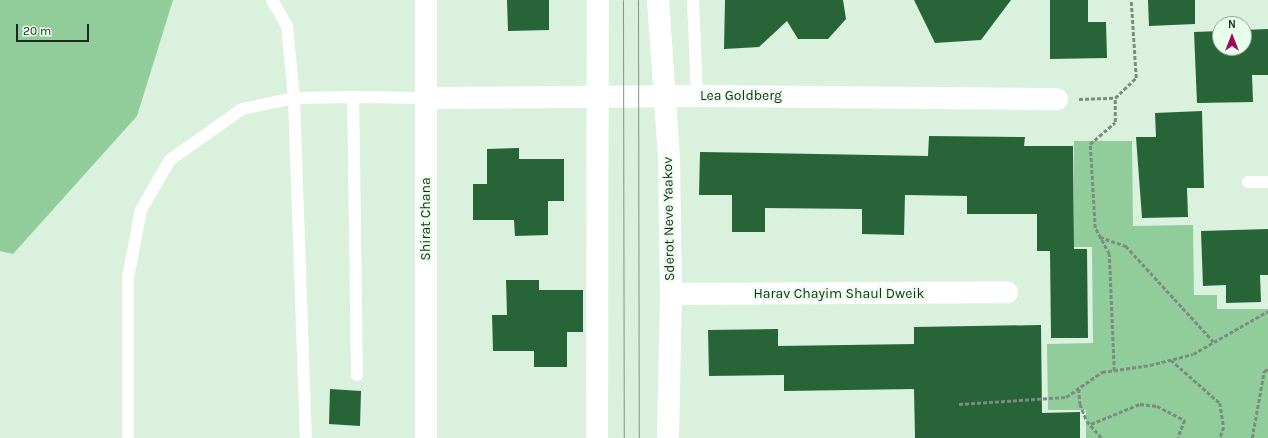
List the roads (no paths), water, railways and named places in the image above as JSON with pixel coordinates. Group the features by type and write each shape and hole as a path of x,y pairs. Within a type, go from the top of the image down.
{"street":[{"name":"Shirat Chana","path":"426,0 426,438"},
{"path":"598,0 598,438"},
{"name":"Sderot Neve Yaakov","path":"658,0 669,157 671,294 668,438"},
{"name":"Lea Goldberg","path":"426,98 697,96 1056,99"},
{"name":"Harav Chayim Shaul Dweik","path":"671,294 1007,292"}],"lane":[{"path":"272,0 287,26 294,98 306,438"},
{"path":"693,0 697,96"},
{"path":"353,97 356,375"},
{"path":"128,438 128,277 141,210 170,160 242,109 294,98 426,98"},
{"path":"1248,182 1268,182"}],"tram line":[{"path":"623,0 624,438"},
{"path":"638,0 639,438"}]}
